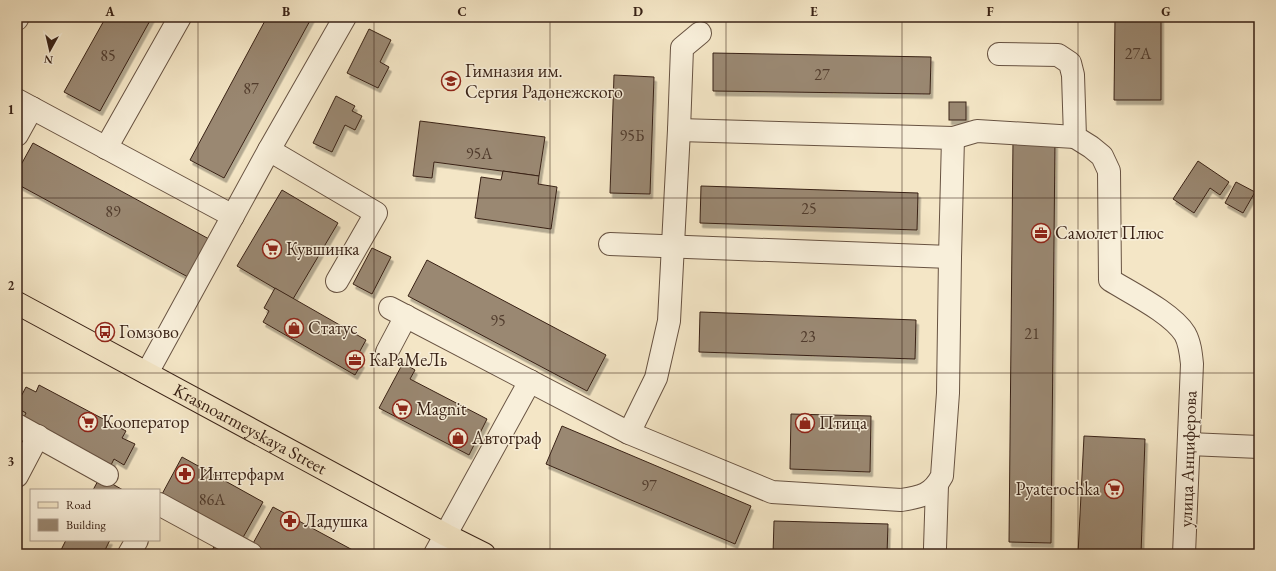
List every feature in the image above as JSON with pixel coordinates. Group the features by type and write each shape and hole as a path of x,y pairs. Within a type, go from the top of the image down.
{"main road":[{"name":"Krasnoarmeyskaya Street","path":"17,302 446,535 484,554"}],"street":[{"path":"106,148 180,17"},
{"path":"147,373 269,150 345,17"},
{"path":"629,434 656,378 669,321 680,130 682,48 700,33"},
{"path":"680,130 953,138 977,131 1075,137 1073,75 1070,63 1058,55 999,54"},
{"path":"17,135 24,104 233,216"},
{"name":"улица Анциферова","path":"1075,137 1102,156 1109,171 1110,280 1164,313 1177,324 1185,335 1190,349 1192,364 1184,554"},
{"path":"386,352 398,312 629,434 772,492 901,500 928,493 937,485 942,476 948,393 953,138"},
{"path":"269,150 376,213 337,281"},
{"path":"610,244 950,257"},
{"path":"436,554 530,382"},
{"path":"17,425 107,475"},
{"path":"17,476 38,436"},
{"path":"1189,444 1259,447"},
{"path":"935,548 937,485"},
{"path":"160,505 251,554"},
{"path":"129,554 136,541"}],"building":[{"path":"106,17 152,17 100,111 64,92"},
{"path":"267,17 312,17 224,178 190,160"},
{"path":"1115,17 1161,17 1161,100 1114,100"},
{"path":"369,29 391,40 380,62 389,67 378,88 347,73"},
{"path":"713,53 931,57 930,94 713,91"},
{"path":"614,75 654,77 650,194 610,193"},
{"path":"336,96 355,106 352,111 362,116 355,130 345,125 332,152 313,143"},
{"path":"949,102 966,102 966,120 949,120"},
{"path":"420,121 545,137 539,176 434,162 432,178 413,176"},
{"path":"1013,139 1055,140 1051,543 1009,542"},
{"path":"33,143 209,239 188,277 17,184 17,172"},
{"path":"1198,161 1229,182 1220,195 1210,188 1194,213 1173,199"},
{"path":"503,171 539,176 538,184 557,187 551,229 475,218 481,177 501,180"},
{"path":"1236,182 1255,192 1243,213 1225,203"},
{"path":"701,186 918,193 917,230 700,223"},
{"path":"282,190 338,223 293,299 237,266"},
{"path":"372,248 391,257 372,294 353,284"},
{"path":"427,260 606,355 587,391 408,296"},
{"path":"275,288 366,340 355,360 362,363 355,375 263,322 269,311 264,308"},
{"path":"700,312 916,320 915,359 699,352"},
{"path":"403,363 415,370 410,379 487,419 469,455 379,408"},
{"path":"39,385 126,431 122,438 135,444 124,465 114,459 110,467 22,421 26,413 17,408 17,404 26,387 36,392"},
{"path":"791,414 871,416 870,472 790,469"},
{"path":"562,426 751,506 735,544 546,464"},
{"path":"1084,436 1145,439 1141,554 1078,554"},
{"path":"182,457 263,502 241,541 161,496"},
{"path":"100,477 121,489 94,489"},
{"path":"273,507 360,554 264,554 251,547"},
{"path":"774,521 888,524 887,554 773,554"},
{"path":"66,541 110,541 103,554 59,554"},
{"path":"216,543 236,554 210,554"}],"place":[{"name":"Гимназия им. Сергия Радонежского","path":"451,81"},
{"name":"Самолет Плюс","path":"1041,233"},
{"name":"Кувшинка","path":"272,249"},
{"name":"Статус","path":"294,328"},
{"name":"Гомзово","path":"105,332"},
{"name":"КаРаМеЛь","path":"355,360"},
{"name":"Magnit","path":"402,409"},
{"name":"Кооператор","path":"88,422"},
{"name":"Птица","path":"805,423"},
{"name":"Автограф","path":"458,438"},
{"name":"Интерфарм","path":"185,474"},
{"name":"Pyaterochka","path":"1114,489"},
{"name":"Ладушка","path":"290,521"}]}
